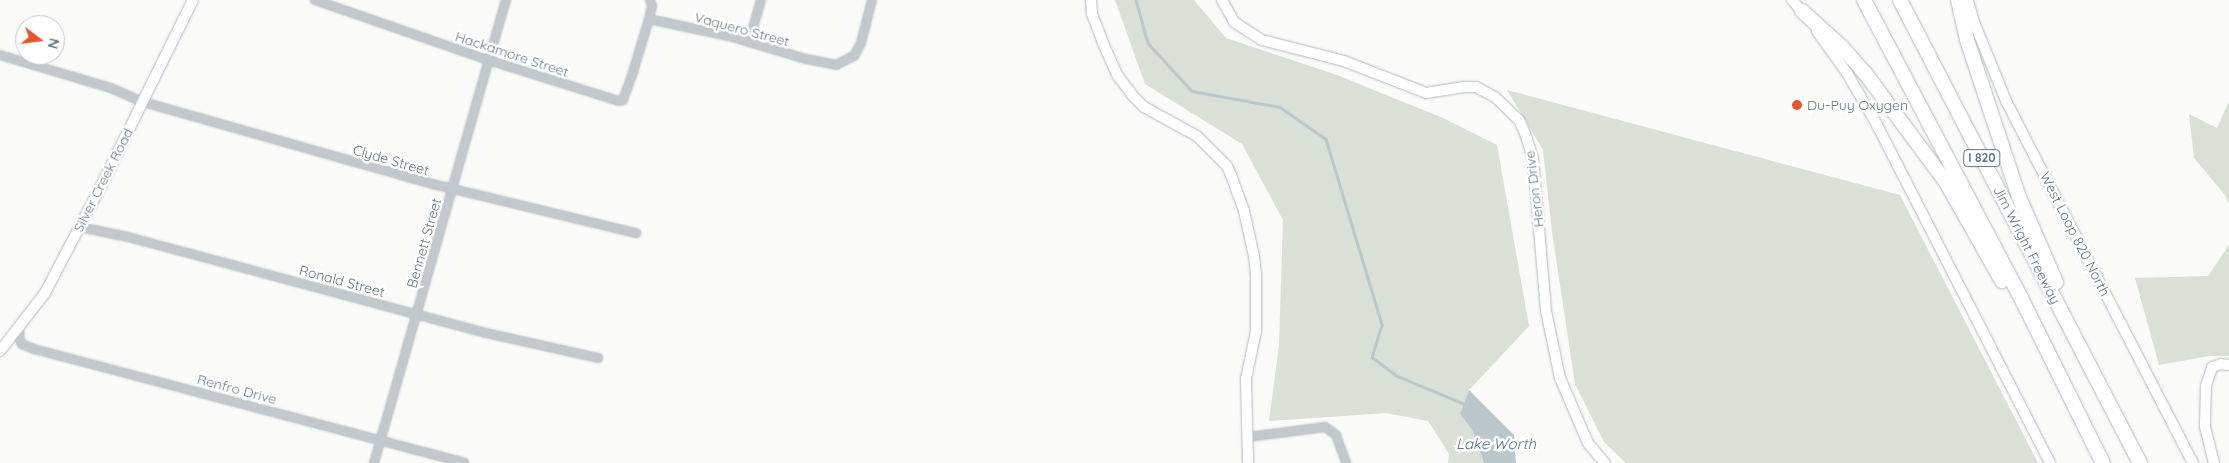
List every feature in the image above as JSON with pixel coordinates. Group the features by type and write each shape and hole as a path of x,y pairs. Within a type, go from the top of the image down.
{"highway":[{"name":"I 820","path":"1864,0 2022,300 2104,463"},
{"name":"Jim Wright Freeway","path":"1900,0 2140,463"},
{"path":"1958,0 1967,40 2016,187 2058,287 2064,317"},
{"path":"1802,11 1842,47 1885,100 1946,182 2004,286 2022,300"}],"street":[{"name":"Silver Creek Road","path":"0,351 45,293 193,0"},
{"name":"Hackamore Street","path":"315,0 488,60 619,101 622,100 633,72 649,19"},
{"name":"Bennett Street","path":"374,463 506,0"},
{"path":"649,19 652,6 650,0"},
{"path":"749,42 761,0"},
{"name":"Vaquero Street","path":"649,19 749,42 836,65 854,56 861,43 872,0"},
{"path":"1090,0 1092,14 1102,43 1118,76 1144,107 1197,136 1227,166 1244,211 1254,256 1256,275 1256,331 1246,379 1248,463"},
{"name":"Heron Drive","path":"1222,0 1234,22 1262,40 1344,61 1426,93 1476,87 1495,97 1518,120 1526,136 1533,159 1546,311 1560,378 1588,442 1605,463"},
{"path":"1792,0 1847,73 1902,175 2050,463"},
{"name":"West Loop 820 North","path":"1968,0 1974,22 2006,101 2193,463"},
{"name":"Clyde Street","path":"0,55 111,88 142,102 452,189 636,233"},
{"name":"Ronald Street","path":"80,227 128,236 417,314 598,358"},
{"name":"Renfro Drive","path":"20,325 19,338 22,344 34,349 464,463"},
{"path":"2214,463 2205,426 2206,386 2212,367 2222,364 2229,366"},
{"path":"1248,436 1325,427 1336,436 1346,463"},
{"path":"1338,463 1343,453"}],"shaded area":[{"path":"1115,0 1194,0 1226,38 1337,75 1443,118 1497,145 1529,326 1469,390 1460,414 1472,430 1484,463 1448,463 1449,454 1428,421 1386,413 1269,421 1279,345 1283,220 1242,144 1145,84"},
{"path":"1507,90 1900,195 2038,463 1626,463 1604,442 1575,384 1552,232 1543,150"},
{"path":"2229,101 2229,204 2225,195 2194,158 2189,114 2217,128"},
{"path":"2229,245 2229,356 2209,356 2159,365 2135,278 2208,276"}],"water":[{"name":"Lake Worth","path":"1469,390 1514,435 1516,463 1484,463 1472,430 1460,414"}],"waterway":[{"path":"1136,0 1148,43 1192,91 1280,107 1326,139 1382,325 1372,357 1397,376 1465,404"}],"place":[{"name":"Du-Puy Oxygen","path":"1797,105"}]}
